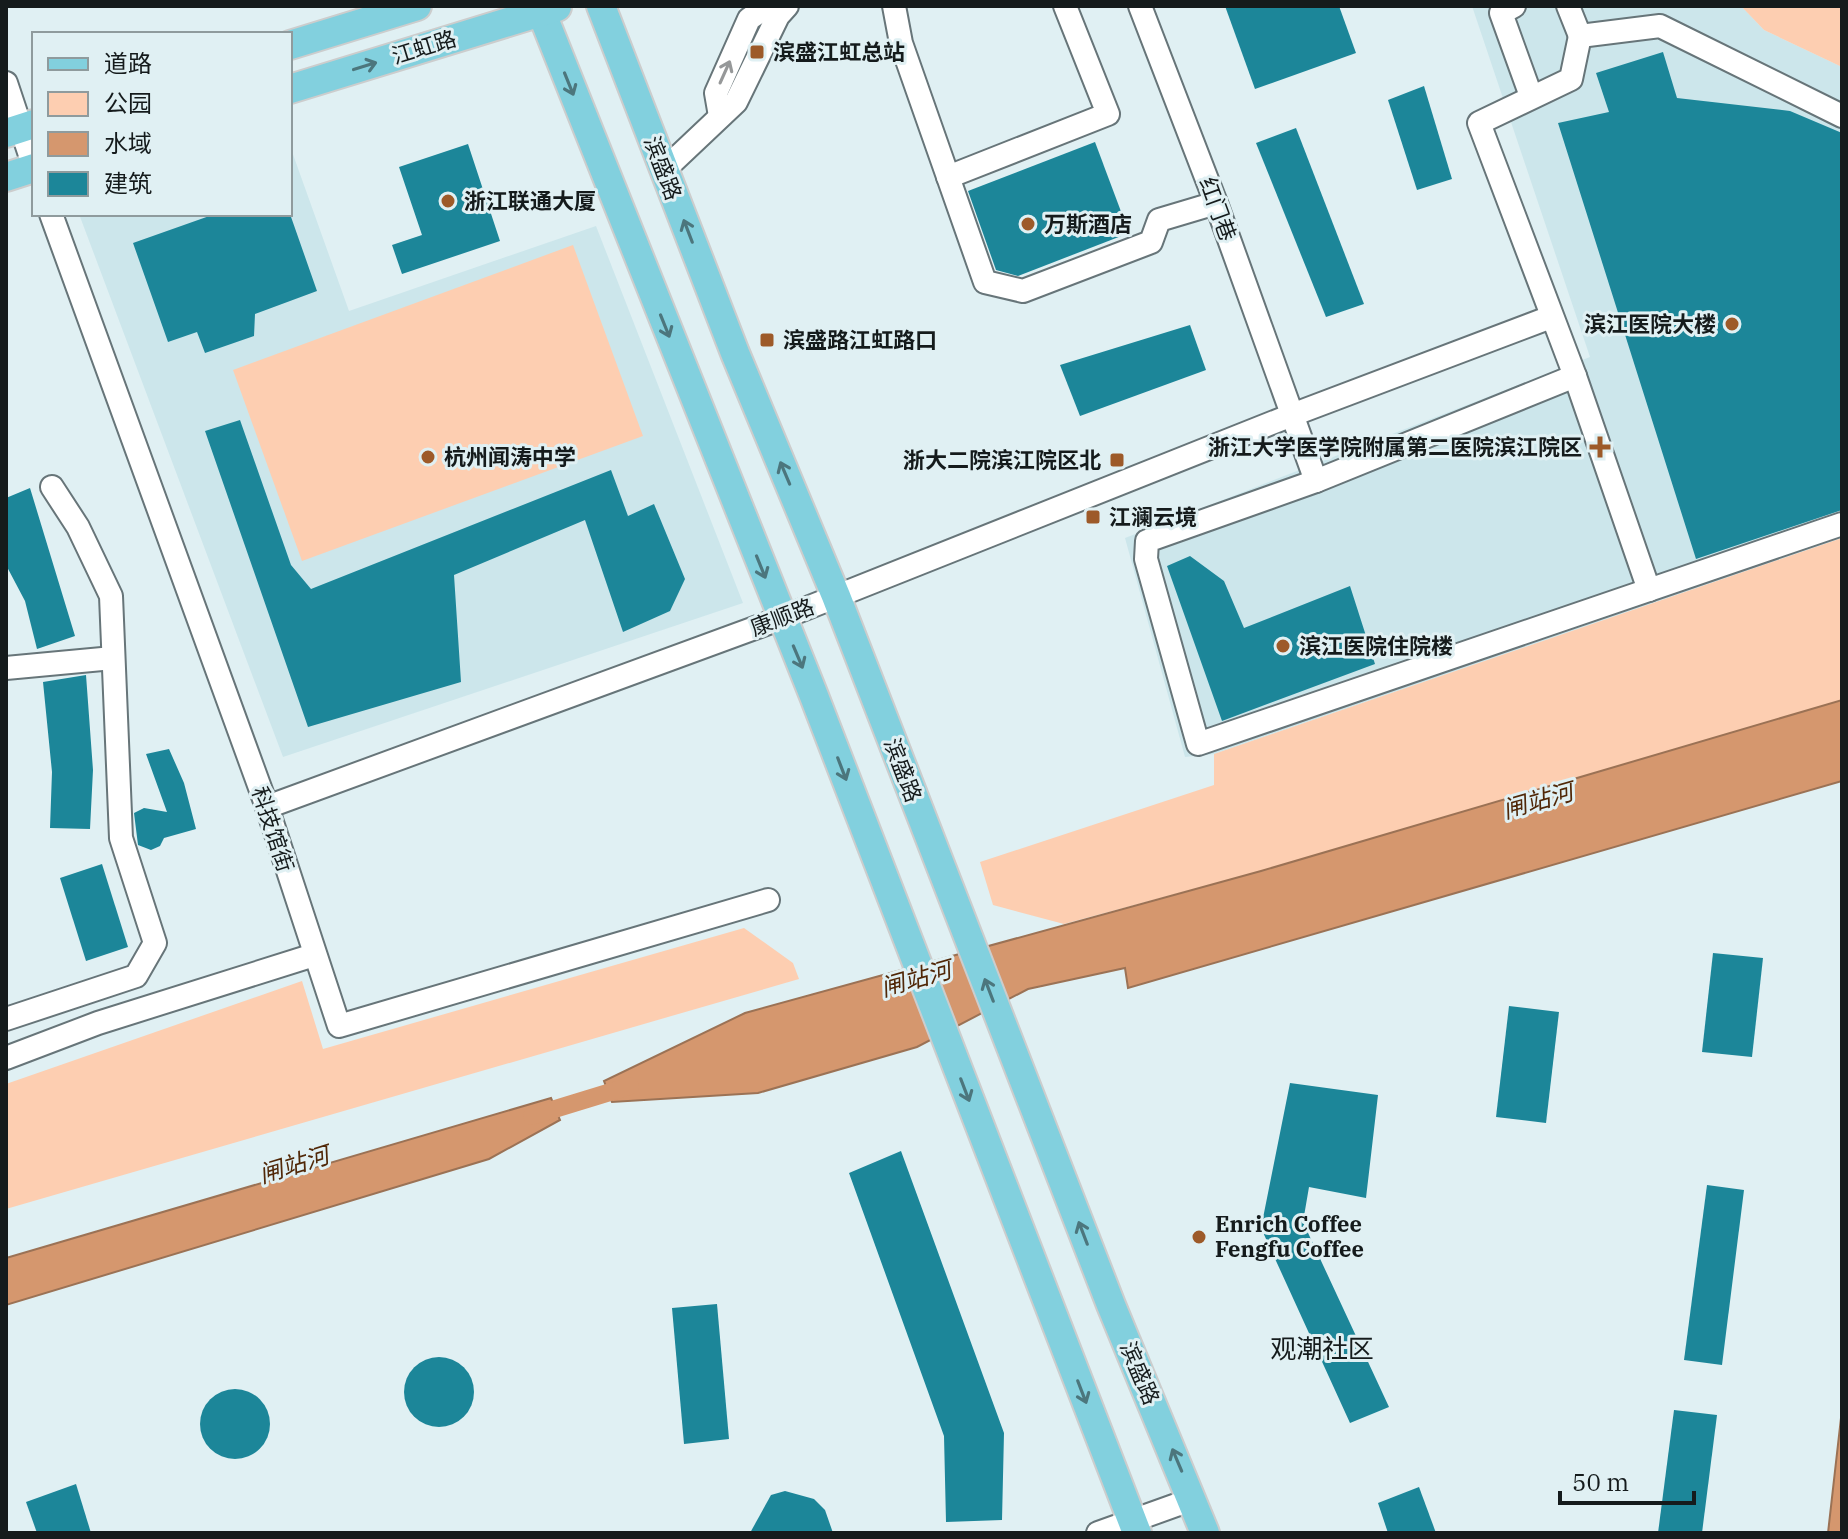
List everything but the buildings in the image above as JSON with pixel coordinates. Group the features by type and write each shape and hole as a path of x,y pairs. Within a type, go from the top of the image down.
{"main road":[{"name":"江虹路","path":"292,44 417,6"},
{"name":"滨盛路","path":"601,6 836,596 1111,1305 1205,1533"},
{"name":"江虹路","path":"292,88 546,8"},
{"path":"546,8 1135,1527"},
{"path":"6,177 32,168"}],"street":[{"path":"720,116 716,93 749,19 768,6"},
{"path":"664,170 736,102 778,16 787,6"},
{"path":"894,6 901,43 985,282 1023,291 1151,242 1159,220 1216,203"},
{"path":"948,177 1108,114 1065,6"},
{"name":"红门巷","path":"1140,6 1216,203 1316,481"},
{"path":"1514,6 1501,13 1531,96"},
{"path":"1568,6 1580,36 1571,79 1479,123 1575,376 1649,590"},
{"path":"1580,36 1660,26 1842,116"},
{"path":"6,83 32,161"},
{"name":"科技馆街","path":"52,216 267,807 339,1026 768,900"},
{"name":"康顺路","path":"267,807 782,618 1292,415 1551,317"},
{"path":"1575,376 1316,481 1147,541 1146,559 1198,744 1842,524"},
{"path":"6,1019 136,976 155,943 121,838 111,596 78,527 52,487"},
{"path":"6,668 113,658"},
{"path":"6,1058 98,1023 314,955"},
{"path":"1098,1533 1135,1527 1193,1499"}],"shaded area":[{"name":"浙江大学医学院附属第二医院滨江院区","path":"1472,6 1741,6 1764,30 1842,67 1842,538 1214,754 1185,757 1125,538 1590,357"},
{"name":"杭州闻涛中学","path":"292,152 349,311 596,226 743,603 283,757 80,216 292,216"}],"green space":[{"path":"1741,6 1842,6 1842,67 1764,30"},
{"path":"573,245 643,436 302,561 233,370"},
{"path":"1842,538 1842,700 1261,871 1064,924 993,905 980,862 1214,785 1214,754"},
{"path":"744,928 793,963 799,979 6,1209 6,1084 302,981 323,1049"}],"water":[{"path":"1842,700 1842,781 1128,988 1125,968 1028,989 917,1047 758,1093 612,1102 604,1081 745,1013 1261,871"},
{"path":"551,1098 560,1120 489,1159 6,1305 6,1258"},
{"path":"1842,1409 1842,1533 1828,1533"}],"waterway":[{"name":"闸站河","path":"532,1116 630,1086"}],"place":[{"name":"滨盛江虹总站","path":"757,52"},
{"name":"浙江联通大厦","path":"448,201"},
{"name":"万斯酒店","path":"1028,224"},
{"name":"滨江医院大楼","path":"1732,324"},
{"name":"滨盛路江虹路口","path":"767,340"},
{"name":"浙江大学医学院附属第二医院滨江院区","path":"1600,447"},
{"name":"杭州闻涛中学","path":"428,457"},
{"name":"浙大二院滨江院区北","path":"1117,460"},
{"name":"江澜云境","path":"1093,517"},
{"name":"滨江医院住院楼","path":"1283,646"},
{"name":"Enrich Coffee Fengfu Coffee","path":"1199,1237"}],"district":[{"name":"观潮社区","path":"1322,1349"}]}
